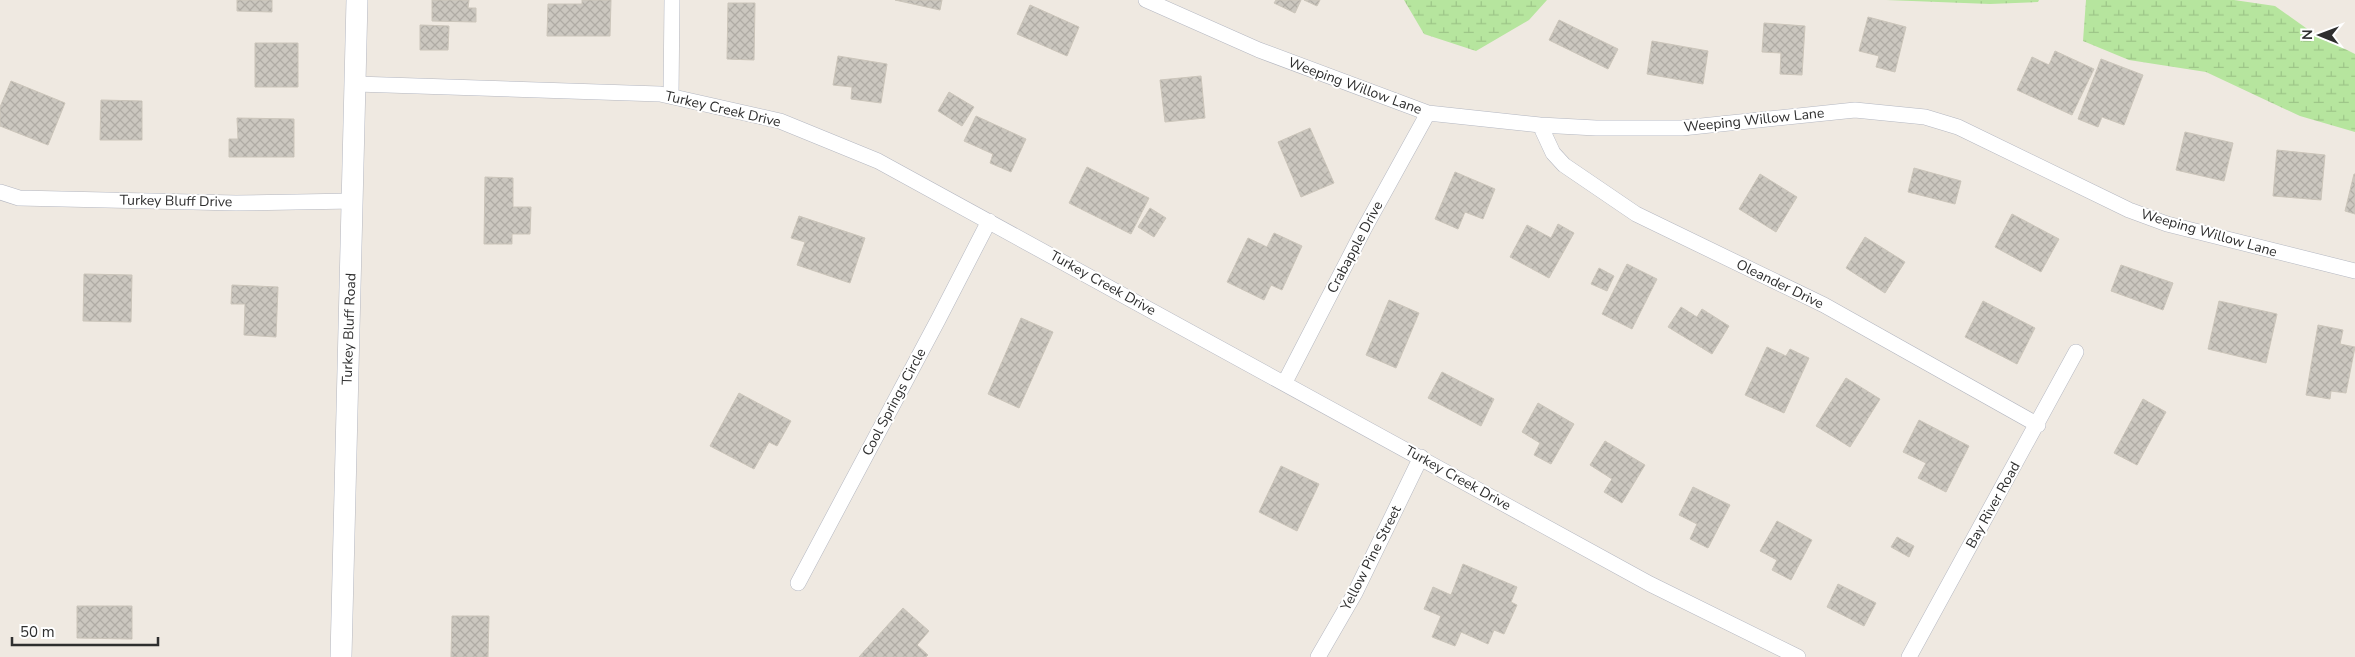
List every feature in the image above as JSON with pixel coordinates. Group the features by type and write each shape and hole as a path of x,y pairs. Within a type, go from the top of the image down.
{"street":[{"name":"Turkey Bluff Road","path":"341,657 357,0"},
{"path":"671,96 672,0"},
{"name":"Weeping Willow Lane","path":"1146,0 1259,50 1428,113 1540,125 1596,128 1682,128 1855,110 1925,117 1958,127 2129,210 2167,224 2355,271"},
{"name":"Turkey Creek Drive","path":"356,84 660,94 780,121 878,161 1285,382 1650,584 1798,657"},
{"name":"Crabapple Drive","path":"1285,382 1364,229 1428,113"},
{"name":"Oleander Drive","path":"1540,125 1553,153 1564,164 1636,214 1824,305 2038,425"},
{"name":"Turkey Bluff Drive","path":"0,192 19,198 236,203 353,201"},
{"name":"Cool Springs Circle","path":"798,583 989,220"},
{"name":"Bay River Road","path":"1909,657 2038,425 2076,352"},
{"name":"Yellow Pine Street","path":"1318,657 1355,592 1421,457"}],"green space":[{"path":"1404,0 1547,0 1529,20 1476,51 1424,34"},
{"path":"1886,0 2039,0 2038,2 1990,4"},
{"path":"2086,0 2234,0 2275,6 2313,33 2355,54 2355,132 2300,116 2206,72 2129,60 2083,41"}],"building":[{"path":"237,0 272,0 272,12 237,11"},
{"path":"432,0 469,0 468,8 476,8 476,22 432,21"},
{"path":"582,0 611,0 610,36 547,36 548,4 582,4"},
{"path":"895,0 942,0 940,10"},
{"path":"1276,0 1301,0 1295,13 1274,3"},
{"path":"1304,0 1320,0 1317,6"},
{"path":"728,3 755,3 754,60 727,59"},
{"path":"1030,5 1079,27 1067,56 1017,34"},
{"path":"1868,17 1906,27 1895,72 1876,67 1879,56 1859,51"},
{"path":"1559,20 1618,49 1608,69 1549,40"},
{"path":"1764,23 1805,26 1802,75 1780,74 1781,53 1762,52"},
{"path":"420,25 449,26 448,50 420,50"},
{"path":"1652,41 1708,51 1703,84 1647,74"},
{"path":"255,43 298,43 298,87 255,87"},
{"path":"2055,51 2094,69 2072,115 2017,90 2032,57 2049,65"},
{"path":"838,56 887,64 881,103 851,99 852,87 833,85"},
{"path":"2101,59 2143,75 2124,125 2102,117 2098,127 2078,119"},
{"path":"1201,76 1205,118 1165,122 1160,80"},
{"path":"11,81 65,103 48,145 0,126 0,107"},
{"path":"949,92 974,107 962,126 938,111"},
{"path":"101,100 142,101 142,140 100,140"},
{"path":"976,116 1026,139 1011,172 990,163 993,154 964,141"},
{"path":"237,118 294,119 294,157 229,157 229,139 238,139"},
{"path":"1310,128 1334,183 1301,197 1278,142"},
{"path":"2185,132 2233,143 2224,181 2176,170"},
{"path":"2277,150 2325,155 2321,200 2273,196"},
{"path":"1087,167 1149,198 1131,234 1069,203"},
{"path":"1914,168 1961,181 1955,204 1908,192"},
{"path":"1455,172 1495,189 1483,219 1465,212 1458,229 1435,219"},
{"path":"1760,174 1797,197 1776,232 1739,209"},
{"path":"2355,174 2355,214 2345,211"},
{"path":"485,177 513,178 513,207 531,207 530,234 512,234 512,244 484,244"},
{"path":"1150,208 1166,218 1154,237 1138,227"},
{"path":"2012,214 2059,239 2041,272 1995,247"},
{"path":"799,216 865,238 850,283 797,265 805,242 791,238"},
{"path":"1558,224 1574,233 1549,278 1510,257 1527,225 1551,238"},
{"path":"1274,233 1302,246 1282,290 1271,285 1264,300 1227,282 1248,238 1267,247"},
{"path":"1865,237 1905,262 1885,293 1846,268"},
{"path":"1627,264 1657,279 1632,329 1602,314"},
{"path":"2121,265 2173,283 2163,310 2111,291"},
{"path":"1599,268 1614,276 1607,291 1591,284"},
{"path":"84,274 132,275 131,322 83,321"},
{"path":"232,285 278,287 276,337 244,335 245,304 231,304"},
{"path":"1389,300 1419,313 1396,368 1366,355"},
{"path":"1983,301 2035,328 2017,364 1965,337"},
{"path":"2219,301 2277,314 2266,363 2208,349"},
{"path":"1681,307 1697,317 1702,309 1729,326 1712,354 1668,327"},
{"path":"1021,318 1053,332 1019,408 988,394"},
{"path":"2318,325 2343,330 2340,344 2355,347 2346,393 2331,391 2330,399 2306,395"},
{"path":"1767,347 1786,356 1790,349 1809,358 1784,413 1745,395"},
{"path":"1442,372 1494,399 1481,426 1428,398"},
{"path":"1846,378 1880,399 1850,447 1816,426"},
{"path":"739,393 791,421 777,446 769,442 754,469 710,446"},
{"path":"2143,399 2166,412 2137,465 2114,453"},
{"path":"1538,403 1574,424 1551,464 1534,455 1540,443 1522,432"},
{"path":"1919,420 1969,446 1946,492 1918,478 1926,463 1903,452"},
{"path":"1605,441 1645,465 1622,503 1604,492 1612,479 1590,465"},
{"path":"1281,466 1319,484 1297,531 1259,512"},
{"path":"1693,487 1730,505 1708,548 1690,539 1697,524 1679,515"},
{"path":"1777,521 1812,540 1791,580 1772,570 1777,560 1760,551"},
{"path":"1897,537 1914,546 1909,557 1891,547"},
{"path":"1463,564 1517,587 1511,602 1517,605 1504,634 1494,630 1488,644 1461,632 1455,646 1432,637 1441,616 1424,609 1433,587 1451,595"},
{"path":"1838,584 1876,603 1864,626 1827,607"},
{"path":"77,606 132,606 132,639 77,638"},
{"path":"903,608 929,631 917,645 928,655 926,657 859,657"},
{"path":"452,616 489,616 488,657 451,657"}]}
